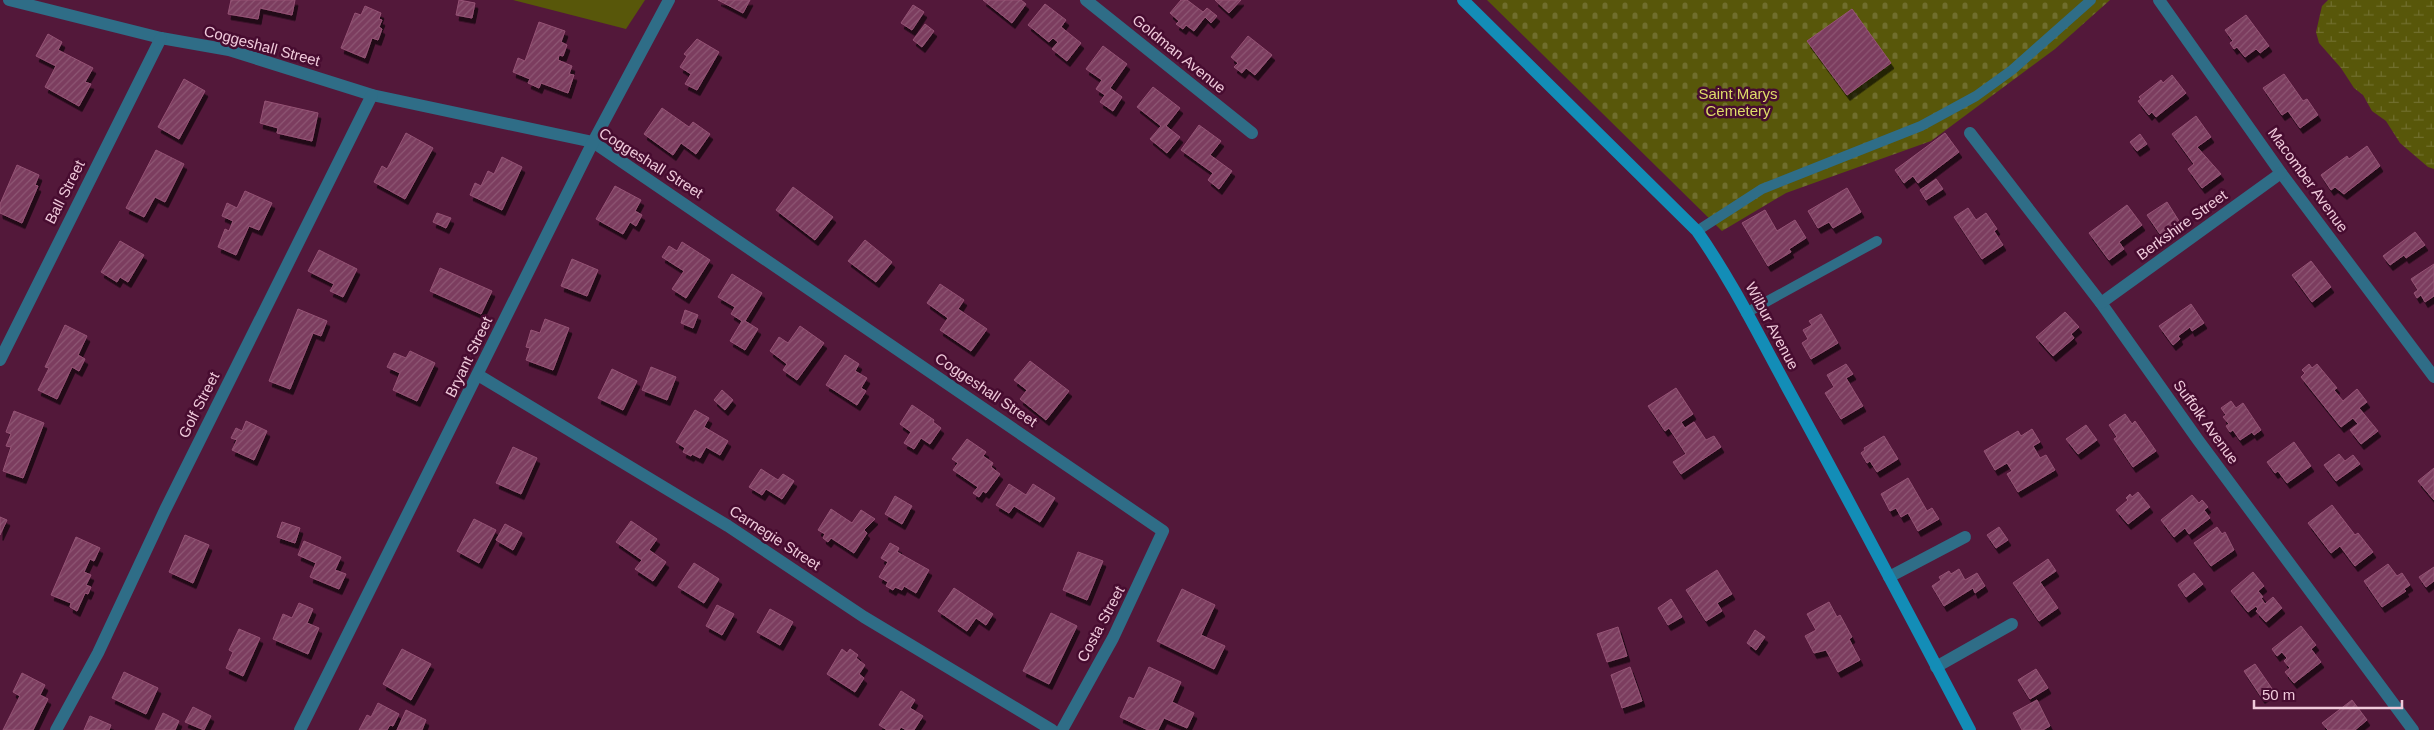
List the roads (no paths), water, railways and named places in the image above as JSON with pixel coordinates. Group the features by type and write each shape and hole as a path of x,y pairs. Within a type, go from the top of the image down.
{"street":[{"name":"Coggeshall Street","path":"10,0 161,38 229,50 372,94 593,142 1163,531"},
{"name":"Bryant Street","path":"300,730 593,142 669,0"},
{"name":"Goldman Avenue","path":"1086,0 1252,133"},
{"name":"Wilbur Avenue","path":"1463,0 1697,231 1718,262 1746,313 1970,730"},
{"name":"Macomber Avenue","path":"2159,0 2282,173 2434,376"},
{"name":"Ball Street","path":"0,360 161,38"},
{"name":"Golf Street","path":"56,730 98,653 165,510 287,269 372,94"},
{"name":"Suffolk Avenue","path":"1970,133 2101,303 2198,440 2414,730"},
{"name":"Berkshire Street","path":"2101,303 2282,173"},
{"name":"Carnegie Street","path":"478,375 728,526 864,617 1052,730"},
{"name":"Costa Street","path":"1062,730 1121,622 1163,531"},
{"path":"1889,577 1965,537"},
{"path":"1936,666 2012,624"}],"lane":[{"path":"1697,231 1762,190 1921,126 1976,96 2012,70 2090,0"},
{"path":"1746,313 1877,242"}],"park label":[{"name":"Saint Marys Cemetery","path":"1738,102"}]}
